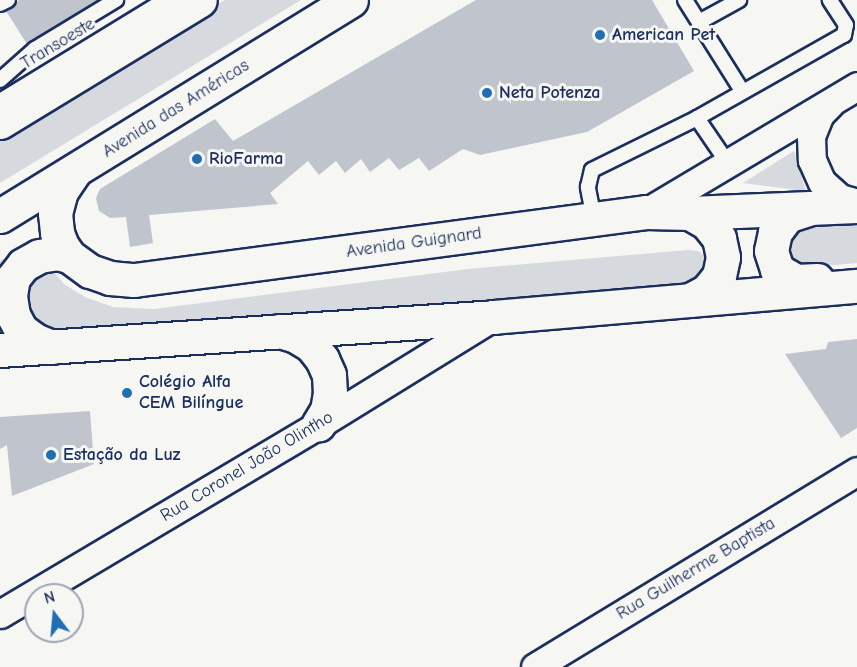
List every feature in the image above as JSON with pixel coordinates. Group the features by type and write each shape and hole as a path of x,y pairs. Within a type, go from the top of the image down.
{"main road":[{"path":"0,122 200,0"},
{"name":"Avenida das Américas","path":"0,216 351,0"},
{"path":"69,256 57,233 55,213 61,191 74,172"},
{"name":"Avenida Guignard","path":"69,256 90,271 110,278 134,280 646,212 690,213 857,205"},
{"path":"808,209 787,216 775,232 771,251 777,270 796,281 846,280 857,285"},
{"path":"690,213 707,223 719,238 723,257 719,276 707,291 690,300"},
{"path":"52,346 34,340 21,330 13,315 11,287 13,278 23,265 39,256 57,253 69,256"},
{"path":"0,350 493,317 857,285"},
{"path":"279,331 296,336 311,345 322,359 329,375 330,393 327,410 318,425"}],"street":[{"path":"646,212 847,92"},
{"path":"847,92 820,114 811,136 812,160 822,182 840,198 857,205"},
{"name":"Rua Coronel João Olintho","path":"0,615 318,425 493,317"},
{"name":"Rua Guilherme Baptista","path":"535,667 857,471"}],"lane":[{"path":"0,4 8,0"},
{"path":"0,80 35,49 116,0"},
{"name":"Transoeste","path":"0,101 165,0"},
{"path":"685,0 742,91"},
{"path":"699,22 740,0"},
{"path":"594,219 588,187 592,170 697,118 844,35 846,25 830,0"},
{"path":"697,118 727,162"}],"shaded area":[{"path":"225,0 301,0 0,183 0,136"},
{"path":"794,151 806,191 743,183"},
{"path":"857,223 857,263 813,267 799,265 790,256 789,243 792,236 800,229"},
{"path":"35,240 44,261 64,284 85,297 113,307 154,309 468,269 688,250 698,251 709,259 711,272 691,288 0,335 0,261"}],"building":[{"path":"19,0 99,0 27,44 6,11"},
{"path":"476,0 652,0 694,71 587,132 480,155 463,149 429,171 419,158 399,170 389,158 370,172 361,159 345,173 336,161 319,175 308,161 270,193 278,204 149,215 153,243 130,247 126,217 110,218 99,211 96,198 100,189 215,119 233,141"},
{"path":"857,339 857,428 841,438 785,354 826,349 828,342"},
{"name":"Estação da Luz","path":"90,411 94,464 12,496 7,445 0,449 0,417"}],"place":[{"name":"American Pet","path":"600,35"},
{"name":"Neta Potenza","path":"487,93"},
{"name":"RioFarma","path":"197,159"},
{"name":"Colégio Alfa CEM Bilíngue","path":"127,393"},
{"name":"Estação da Luz","path":"51,455"}]}
